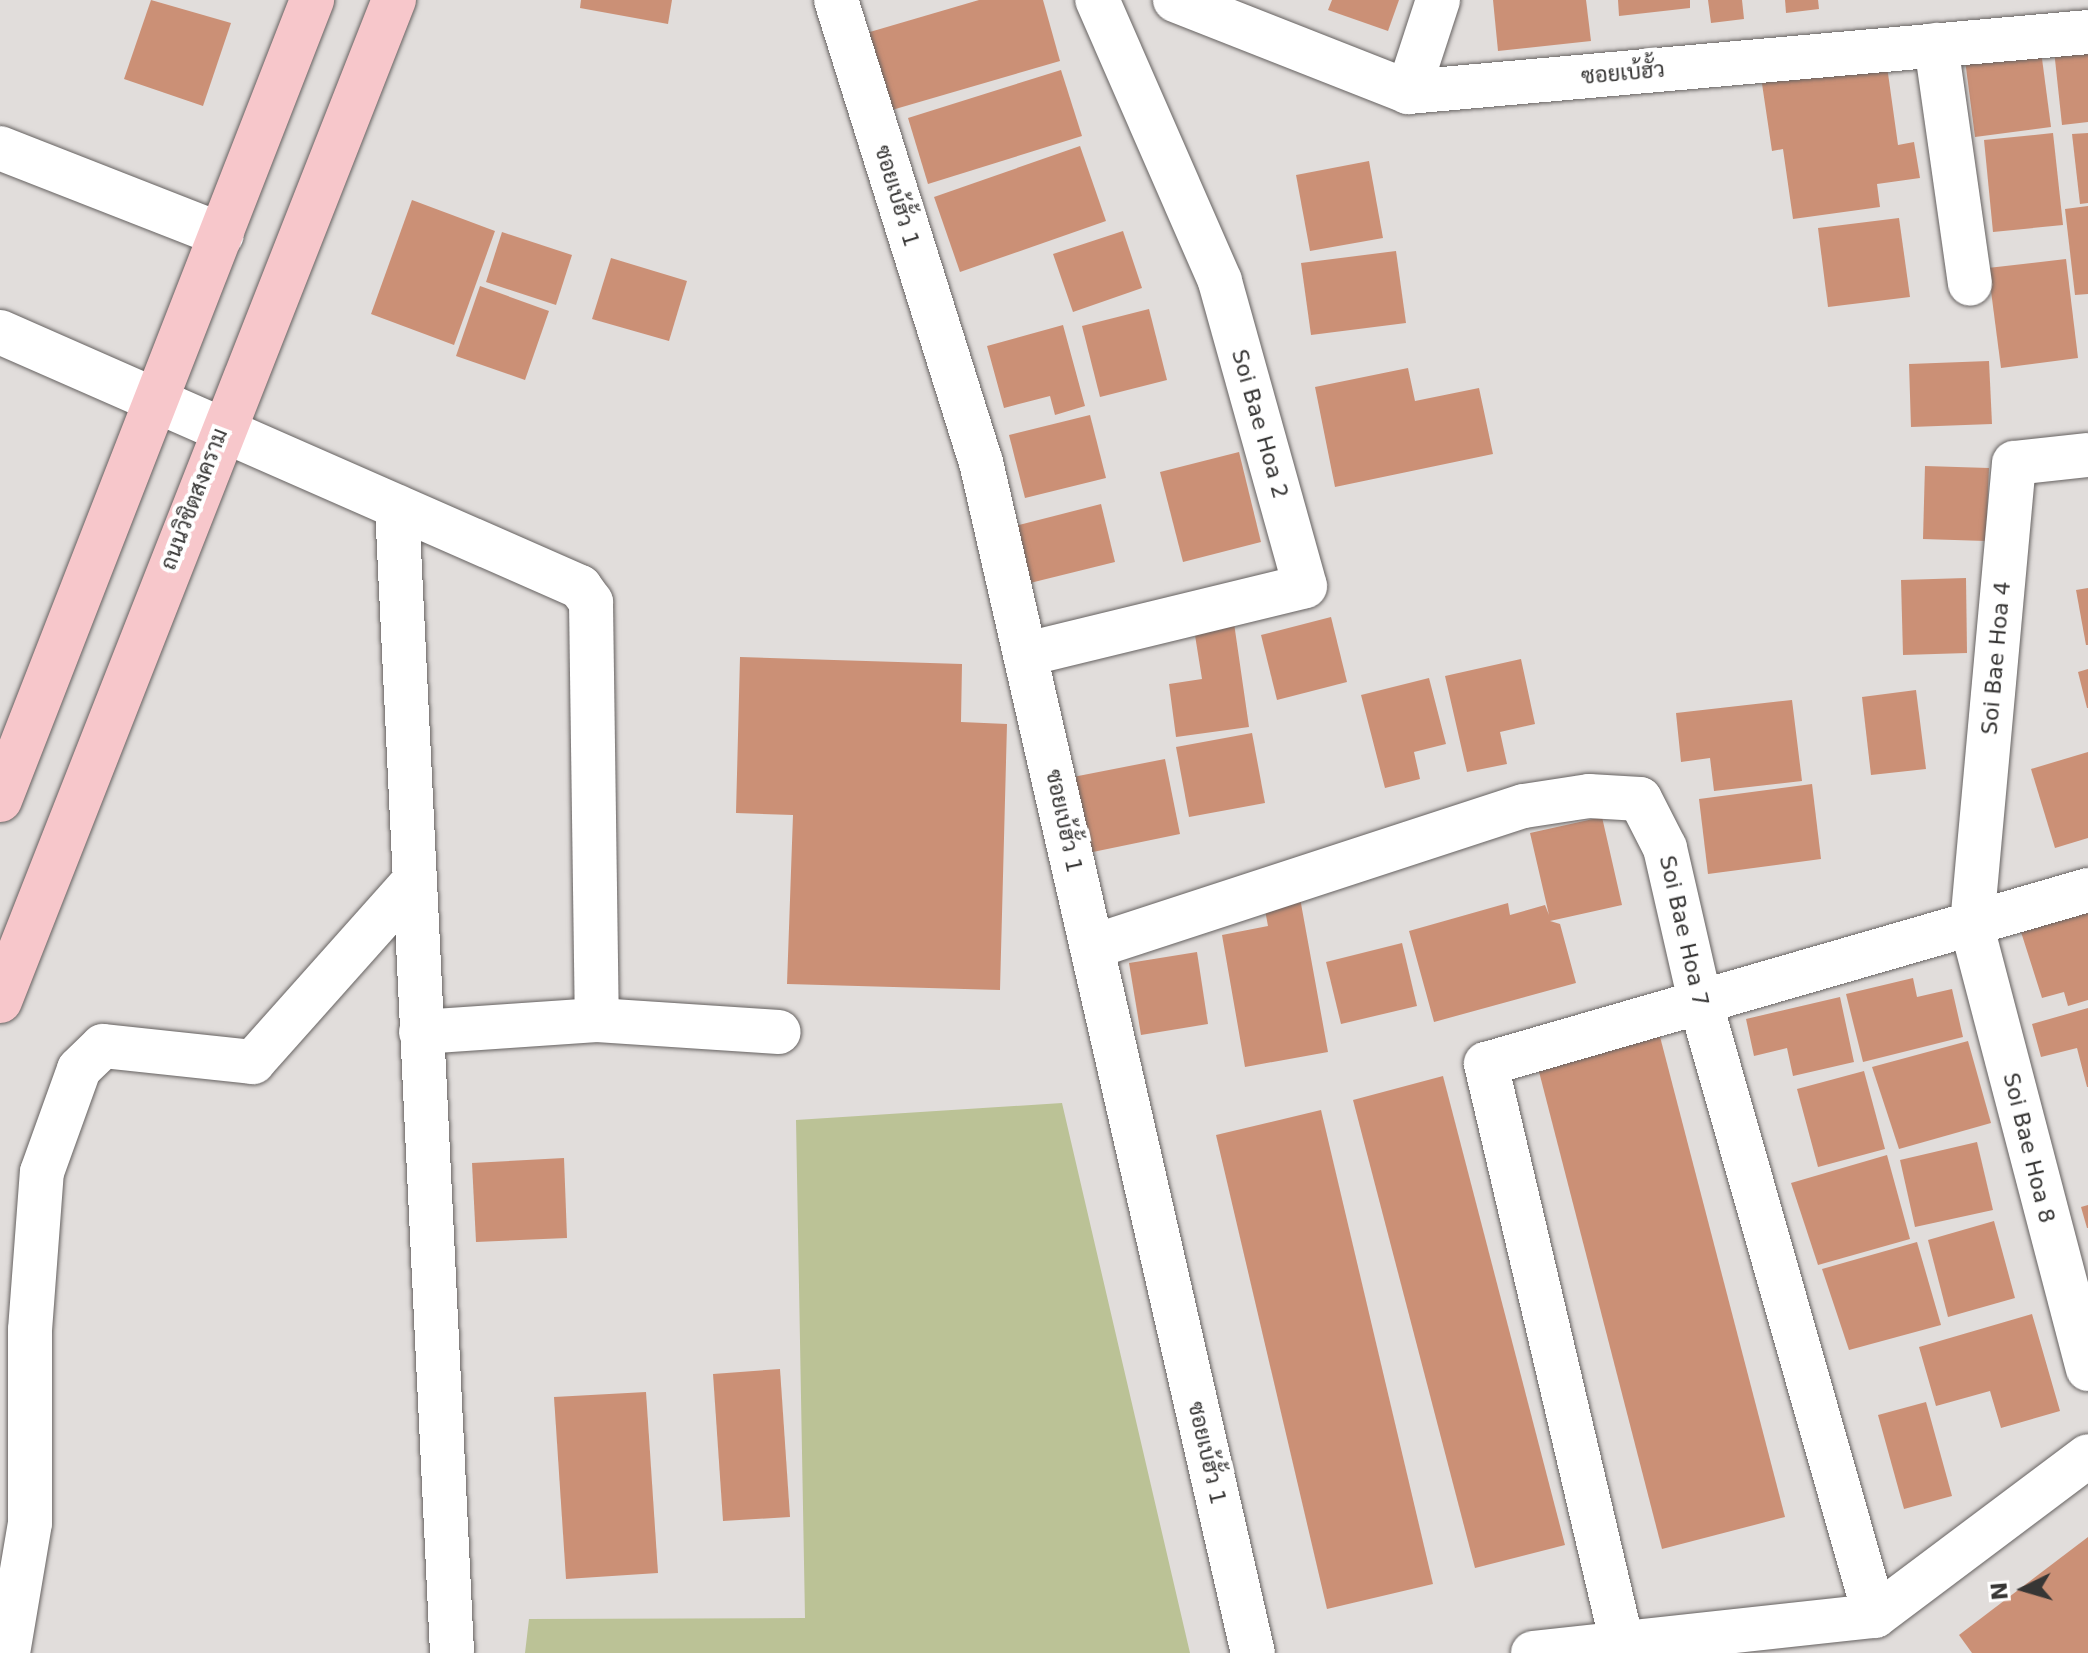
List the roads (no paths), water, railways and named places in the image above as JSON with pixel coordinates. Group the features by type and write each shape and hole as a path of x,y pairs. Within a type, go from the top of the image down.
{"main road":[{"path":"0,800 312,0"},
{"name":"ถนนวิชิตสงคราม","path":"0,1001 220,431 394,0"}],"street":[{"name":"ซอยเบ้ฮั้ว 1","path":"836,0 981,462 1253,1653"},
{"name":"Soi Bae Hoa 2","path":"1027,654 1305,586 1220,281 1097,0"},
{"name":"ซอยเบ้ฮั้ว","path":"1175,0 1408,92 2088,32"},
{"path":"1408,92 1438,0"},
{"path":"1936,45 1970,284"},
{"path":"0,148 222,235"},
{"path":"0,332 154,403 565,575 591,602 597,1020"},
{"name":"Soi Bae Hoa 4","path":"1972,927 2014,463 2088,455"},
{"path":"397,507 452,1653"},
{"name":"Soi Bae Hoa 7","path":"1092,947 1524,806 1589,796 1640,799 1665,848 1700,1001 1875,1616"},
{"path":"8,1653 30,1523 30,1330 42,1172 79,1069 103,1046 253,1062 414,881"},
{"path":"1622,1643 1486,1064 1700,1001 1972,927 2088,890"},
{"name":"Soi Bae Hoa 8","path":"1972,927 2088,1369"},
{"path":"421,1032 597,1020 779,1032"},
{"path":"1533,1653 1875,1616 2088,1456"}]}
